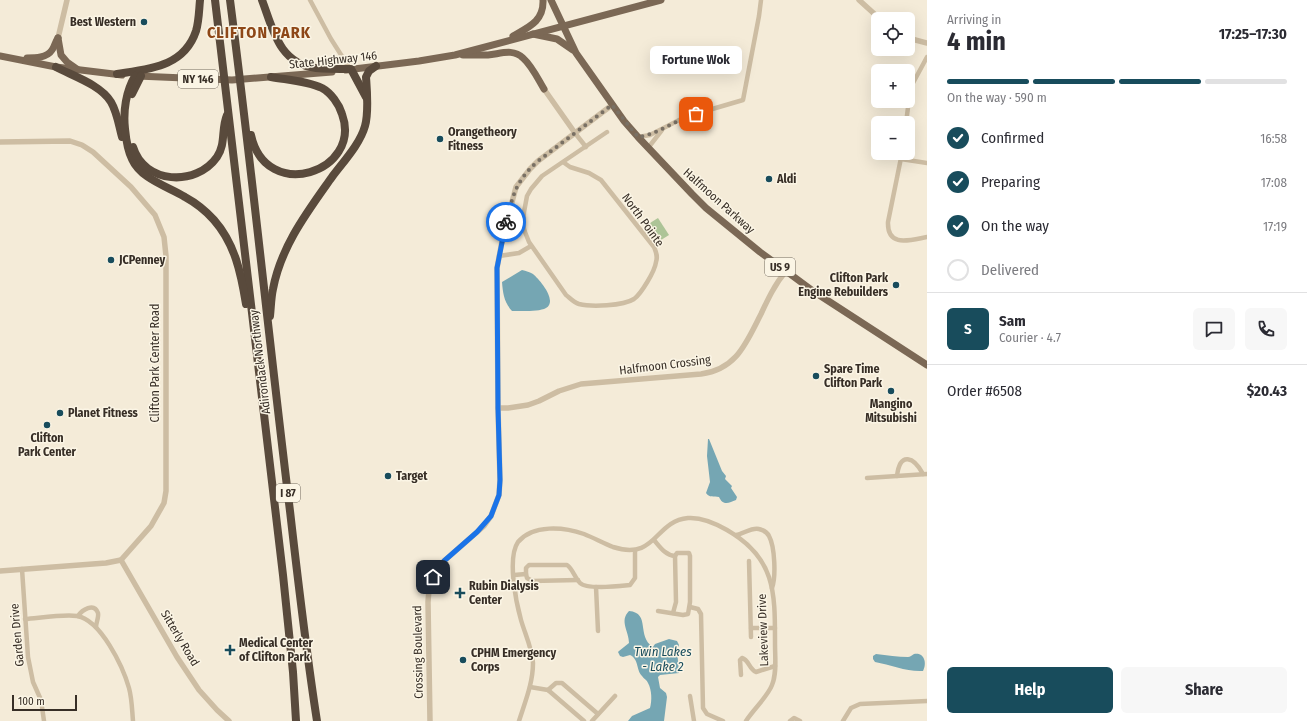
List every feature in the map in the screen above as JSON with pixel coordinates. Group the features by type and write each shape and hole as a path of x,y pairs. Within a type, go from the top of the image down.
{"highway":[{"path":"117,74 157,68 171,62 181,54 192,41 196,30 200,0"},
{"name":"Adirondack Northway","path":"215,0 283,575 293,672 296,721"},
{"name":"Adirondack Northway","path":"230,0 242,92 268,335 306,650 317,721"},
{"path":"262,0 282,50 292,59 305,66 315,68 350,69 366,98"},
{"path":"268,335 272,290 280,262 290,239 355,146 361,135 366,120 366,77 369,71 376,66"},
{"path":"56,67 94,85 106,96 113,108 126,153 143,173 196,204 213,220 223,233 229,241 241,273 247,305 254,326"},
{"path":"132,160 128,148 124,114 129,88 138,76"},
{"path":"138,76 130,104 129,123 132,143 135,153 141,162 161,176 183,178 200,172 208,166 218,155 224,132 224,122 228,113"},
{"path":"243,101 252,139 257,152 265,162 276,170 292,175 309,173 318,170 327,164 339,151 345,137 345,120 338,103 323,89 312,84 271,77"}],"main road":[{"path":"504,41 527,28 539,19 543,10 543,0"},
{"name":"Halfmoon Parkway","path":"551,0 576,52 612,105 648,148 706,208 760,252 813,291 927,365"},
{"name":"State Highway 146","path":"0,56 56,67 138,76 232,80 271,77 376,66 455,55 563,25 662,0"},
{"path":"531,34 554,38 561,41 576,52"},
{"path":"18,59 38,58 48,55 54,48 58,38"},
{"path":"58,38 61,55 67,62 79,70"},
{"path":"455,55 482,55 509,52 516,53 527,61 544,89"}],"street":[{"path":"58,38 67,0"},
{"path":"310,0 331,39 350,69"},
{"path":"638,137 650,135 685,117 743,100 761,0"},
{"path":"859,0 872,12"},
{"path":"915,40 927,43"},
{"path":"907,116 910,92 913,83 927,57"},
{"path":"544,89 586,147"},
{"name":"Crossing Boulevard","path":"430,721 428,602 433,577 444,561 484,526 495,509 499,495 500,480 496,300 502,236 516,186 538,161 612,105"},
{"path":"648,148 663,128"},
{"name":"North Pointe","path":"563,162 570,167 596,176 607,186 654,247 657,254 655,266 636,298 630,301 598,306 574,302 566,295 531,246 523,225 527,196 536,181 548,172 607,132"},
{"name":"Clifton Park Center Road","path":"0,142 70,141 87,148 125,182 148,206 155,215 164,238 166,256 166,491 164,503 154,522 121,560"},
{"path":"901,160 888,222 889,233 894,239 904,241 927,237"},
{"path":"908,160 927,163"},
{"path":"499,256 519,253 531,246"},
{"name":"Halfmoon Crossing","path":"498,408 528,405 559,391 581,384 701,374 719,369 734,359 742,350 767,300 778,281 786,271"},
{"path":"897,476 901,461 907,459 910,459 915,463 925,474"},
{"path":"867,478 925,474"},
{"name":"Lakeview Drive","path":"635,550 646,546 673,523 687,518 702,519 736,535 752,548 764,564 769,574 772,589 775,628 774,676 770,689 746,721"},
{"path":"519,721 530,687 532,652 519,612 514,575 513,557 518,543 525,536 535,531 553,529 578,532 612,546 635,550 634,580 631,584 626,585 596,587 583,585 567,565 529,565 526,568 527,578 532,581 578,580"},
{"path":"736,535 756,529 762,530 768,534 774,569 774,583 772,589"},
{"path":"654,540 667,554 675,556"},
{"path":"658,611 687,615 690,608 690,555 688,553 676,553 675,556"},
{"path":"673,613 676,602 675,556"},
{"path":"0,571 106,563 121,560"},
{"name":"Sitterly Road","path":"121,560 177,657 199,690 216,710 229,721"},
{"path":"749,561 751,637"},
{"name":"Garden Drive","path":"22,569 29,666 33,682 41,700 44,721"},
{"path":"514,575 526,574"},
{"path":"596,587 598,631"},
{"path":"78,616 86,609 89,608 95,610 98,613 96,627"},
{"path":"690,608 698,609 701,614 703,708 707,714 723,721"},
{"path":"25,619 78,616 96,627 116,656 124,675 131,697 133,721"},
{"path":"751,628 775,628"},
{"path":"741,675 740,661 742,658 745,659 752,670 756,672 775,666"},
{"path":"548,690 556,683 562,683 598,714"},
{"path":"530,687 548,690 584,721"},
{"path":"592,721 615,696"},
{"path":"690,696 694,721"},
{"path":"843,721 851,708 860,704 927,701"},
{"path":"790,721 794,718 800,721"}],"green space":[{"path":"658,218 669,235 661,240 650,223"}],"water":[{"path":"522,270 533,274 547,291 550,301 546,308 535,311 512,311 507,304 503,294 502,282"},
{"path":"708,439 722,471 726,476 725,479 732,486 731,488 737,497 736,500 729,503 724,503 719,497 710,496 706,493 710,482 707,456"},
{"name":"Twin Lakes - Lake 2","path":"629,611 640,616 645,637 653,647 655,644 669,639 677,641 679,645 677,649 679,673 660,675 658,677 660,688 666,693 667,697 664,721 628,721 632,716 650,708 651,699 651,692 647,681 640,674 635,659 630,655 623,657 620,656 618,652 629,643 625,619"},
{"path":"876,654 908,657 918,654 923,657 925,665 923,671 899,668 875,662 873,656"}],"way so far":[{"path":"506,222 516,186 530,169 575,132 612,105 638,137 650,135 685,117 696,114"}],"place":[{"name":"Best Western","path":"144,22"},
{"name":"Fortune Wok","path":"696,114"},
{"name":"Orangetheory Fitness","path":"440,139"},
{"name":"Aldi","path":"769,179"},
{"name":"JCPenney","path":"111,260"},
{"name":"Clifton Park Engine Rebuilders","path":"896,285"},
{"name":"Spare Time Clifton Park","path":"816,376"},
{"name":"Mangino Mitsubishi","path":"891,391"},
{"name":"Planet Fitness","path":"60,413"},
{"name":"Clifton Park Center","path":"47,425"},
{"name":"Target","path":"388,476"},
{"name":"Rubin Dialysis Center","path":"460,593"},
{"name":"Medical Center of Clifton Park","path":"230,650"},
{"name":"CPHM Emergency Corps","path":"463,660"}],"district":[{"name":"CLIFTON PARK","path":"259,32"}],"route":[{"path":"433,577 444,561 484,526 495,509 499,495 500,480 496,300 497,268 502,236 506,222"}]}
